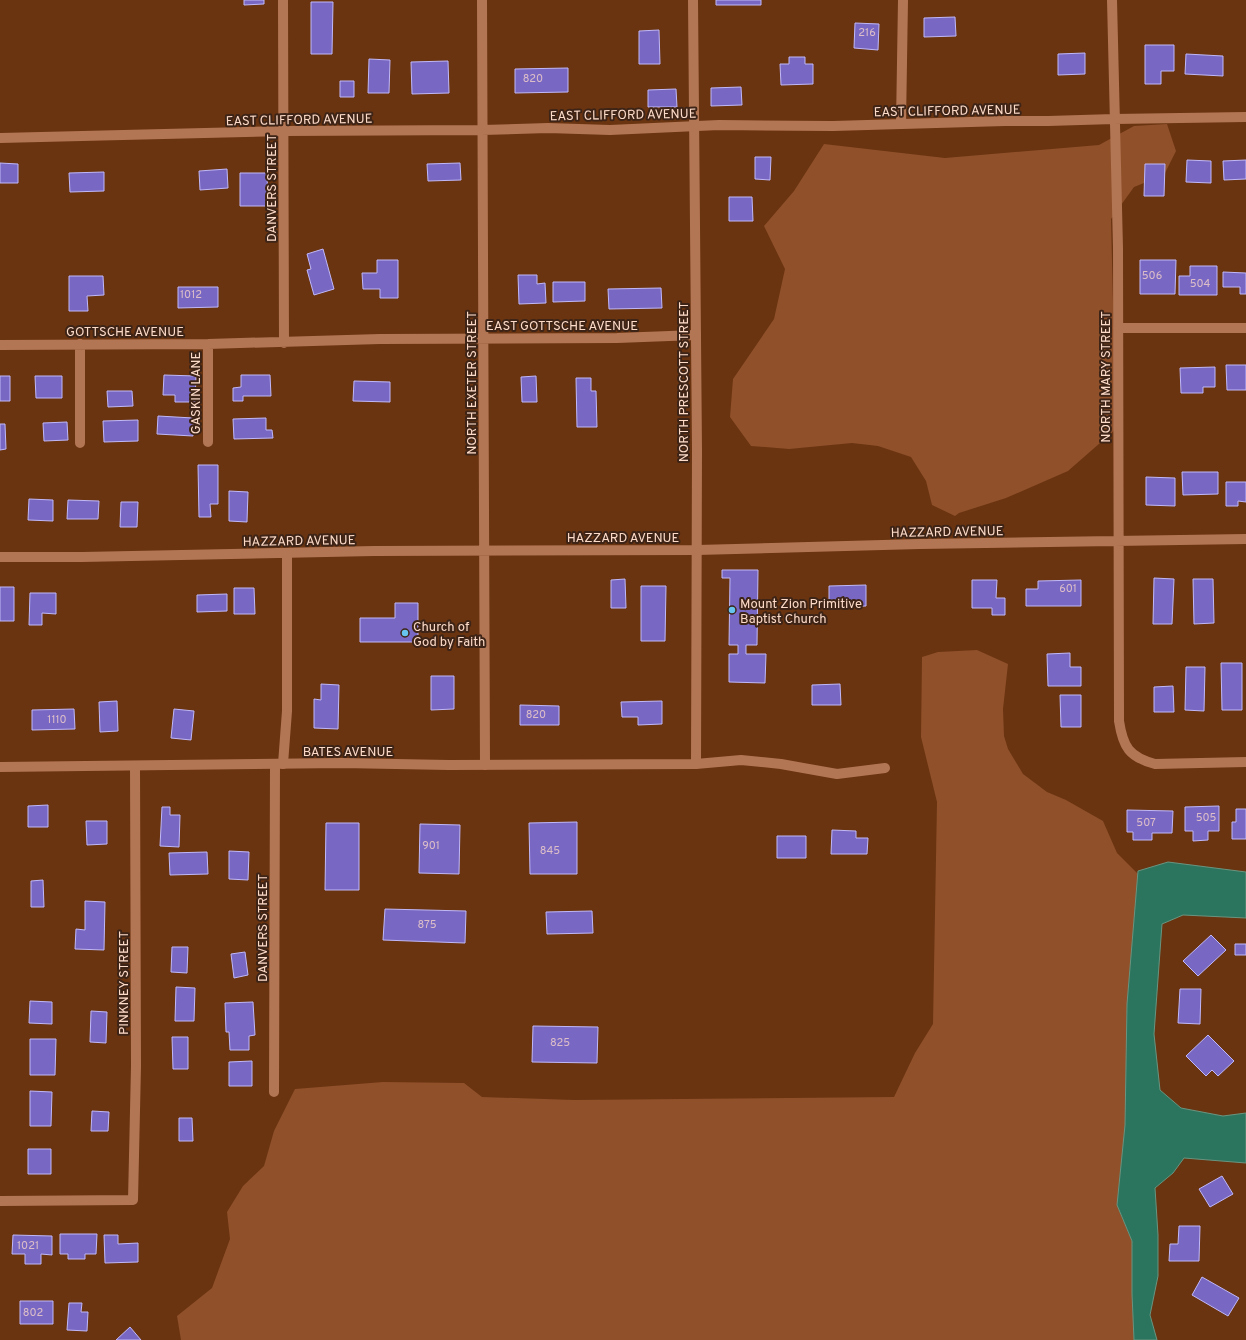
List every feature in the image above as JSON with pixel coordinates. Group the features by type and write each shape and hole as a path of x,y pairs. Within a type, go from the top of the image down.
{"street":[{"name":"DANVERS STREET","path":"283,0 284,343"},
{"name":"NORTH EXETER STREET","path":"482,0 485,765"},
{"name":"NORTH PRESCOTT STREET","path":"693,0 697,550 696,764"},
{"path":"901,124 903,0"},
{"name":"NORTH MARY STREET","path":"1112,0 1118,248 1119,721 1121,735 1130,752 1142,760 1155,764 1246,762"},
{"name":"EAST CLIFFORD AVENUE","path":"0,138 548,128 610,130 719,125 833,126 1005,121 1048,122 1114,119 1246,118"},
{"path":"1118,328 1246,328"},
{"name":"EAST GOTTSCHE AVENUE","path":"284,343 380,339 617,338 696,336"},
{"name":"GOTTSCHE AVENUE","path":"0,345 284,343"},
{"path":"80,344 80,443"},
{"name":"GASKIN LANE","path":"208,344 208,442"},
{"name":"HAZZARD AVENUE","path":"0,557 484,550 697,550 1119,540 1246,539"},
{"name":"DANVERS STREET","path":"274,1092 279,764 287,711 287,554"},
{"name":"BATES AVENUE","path":"0,767 342,763 485,765 696,764 741,760 781,764 837,774 885,768"},
{"name":"PINKNEY STREET","path":"0,1201 133,1200 136,1066 135,766"}],"shaded area":[{"path":"1167,124 1176,151 1164,175 1134,187 1111,219 1116,429 1068,471 1006,498 959,513 955,516 932,505 926,481 911,457 878,446 852,443 789,449 751,446 730,417 733,379 774,319 785,269 764,226 794,191 824,144 945,158 1099,145 1134,126"},
{"path":"977,650 1008,664 1003,709 1004,736 1008,749 1023,774 1047,792 1066,800 1103,821 1117,853 1138,874 1127,1004 1125,1125 1117,1205 1132,1241 1134,1340 181,1340 177,1316 212,1288 230,1239 227,1212 243,1186 264,1166 274,1131 295,1089 383,1082 464,1083 482,1097 574,1100 894,1097 915,1053 933,1024 937,802 921,737 922,657 938,652"},
{"path":"1168,862 1246,872 1246,918 1183,915 1162,924 1154,1034 1160,1090 1181,1108 1223,1116 1246,1113 1246,1163 1184,1158 1173,1173 1155,1188 1158,1235 1158,1276 1150,1315 1157,1340 1134,1340 1132,1241 1117,1205 1125,1125 1127,1004 1138,871"}],"building":[{"path":"244,0 264,0 264,4 244,5"},
{"path":"716,0 761,0 761,5 716,5"},
{"path":"311,2 333,2 332,54 311,54"},
{"path":"955,17 956,36 924,37 924,18"},
{"path":"855,23 879,24 878,50 854,48"},
{"path":"659,30 660,64 639,64 639,31"},
{"path":"1145,45 1174,45 1174,71 1161,71 1161,84 1145,84"},
{"path":"1085,53 1085,74 1058,75 1058,54"},
{"path":"1186,54 1223,56 1223,76 1185,74"},
{"path":"789,57 805,57 805,64 813,64 813,84 781,85 780,64 789,64"},
{"path":"369,59 390,60 389,93 368,93"},
{"path":"448,61 449,93 412,94 411,62"},
{"path":"568,68 568,92 515,93 515,69"},
{"path":"340,81 354,81 354,97 340,97"},
{"path":"741,87 742,105 711,106 711,88"},
{"path":"676,89 677,107 648,107 648,90"},
{"path":"755,157 771,157 770,180 755,179"},
{"path":"1187,160 1211,161 1211,183 1186,182"},
{"path":"1246,160 1246,179 1224,180 1223,161"},
{"path":"0,163 18,164 18,183 0,183"},
{"path":"460,163 461,180 428,181 427,164"},
{"path":"1145,164 1165,164 1164,196 1144,196"},
{"path":"227,169 228,188 200,190 199,171"},
{"path":"104,172 104,191 70,192 69,173"},
{"path":"240,173 267,173 268,206 240,206"},
{"path":"729,197 752,197 753,221 729,221"},
{"path":"323,249 334,289 314,295 307,270 311,269 307,254"},
{"path":"377,260 398,260 398,298 380,298 380,289 363,289 362,273 377,273"},
{"path":"1140,260 1176,260 1175,294 1140,294"},
{"path":"1190,266 1217,266 1217,295 1179,295 1179,276 1190,276"},
{"path":"1223,272 1246,273 1246,294 1240,294 1240,287 1223,287"},
{"path":"518,275 537,275 537,284 545,283 546,303 519,304"},
{"path":"69,276 103,276 104,295 87,296 88,311 69,311"},
{"path":"553,282 585,282 585,301 553,302"},
{"path":"178,287 218,287 218,307 178,308"},
{"path":"661,288 662,308 609,309 608,289"},
{"path":"1226,365 1246,365 1246,390 1227,390"},
{"path":"1215,367 1215,387 1203,387 1203,393 1181,393 1180,368"},
{"path":"164,375 196,376 195,402 175,402 175,395 163,395"},
{"path":"241,375 270,375 271,396 243,396 243,401 233,401 233,388 241,387"},
{"path":"0,376 10,376 10,401 0,401"},
{"path":"35,376 62,376 62,398 36,398"},
{"path":"536,376 537,402 522,402 521,377"},
{"path":"576,378 591,378 591,391 596,391 597,427 577,427"},
{"path":"354,381 390,382 390,402 353,401"},
{"path":"107,391 132,391 133,406 108,407"},
{"path":"158,416 193,418 193,436 157,434"},
{"path":"266,418 266,430 272,430 273,438 234,439 233,419"},
{"path":"138,420 138,441 104,442 103,421"},
{"path":"67,422 68,440 44,441 43,423"},
{"path":"0,424 5,424 6,449 0,450"},
{"path":"198,465 218,465 218,504 210,504 211,517 199,517"},
{"path":"1182,472 1218,472 1218,494 1183,495"},
{"path":"1146,477 1175,478 1175,506 1146,505"},
{"path":"1226,482 1246,482 1246,502 1238,501 1238,506 1226,506"},
{"path":"229,491 248,492 247,522 229,521"},
{"path":"29,499 53,500 53,521 28,520"},
{"path":"68,500 99,501 98,519 67,519"},
{"path":"121,502 138,502 137,527 120,527"},
{"path":"722,570 758,570 757,645 746,645 746,654 766,654 765,683 729,682 729,654 738,654 738,645 729,645 730,578 722,578"},
{"path":"1154,578 1174,579 1172,624 1153,624"},
{"path":"625,579 626,608 611,608 611,580"},
{"path":"1193,579 1213,579 1214,623 1194,624"},
{"path":"972,580 997,580 996,598 1005,598 1005,615 992,615 992,608 972,608"},
{"path":"1081,580 1081,606 1026,606 1026,589 1038,589 1038,581"},
{"path":"866,585 866,606 829,607 829,586"},
{"path":"641,586 666,586 665,641 641,641"},
{"path":"0,587 14,587 14,621 0,621"},
{"path":"234,588 254,588 255,614 234,614"},
{"path":"30,593 56,593 56,614 42,613 42,625 29,625"},
{"path":"227,594 227,611 197,612 197,595"},
{"path":"395,603 418,603 418,642 360,642 360,618 395,618"},
{"path":"1070,653 1070,667 1081,667 1081,686 1048,686 1047,654"},
{"path":"1221,663 1242,663 1242,710 1222,710"},
{"path":"1186,667 1205,667 1204,711 1185,710"},
{"path":"431,676 454,676 454,709 431,710"},
{"path":"321,684 339,685 338,729 314,728 314,699 321,700"},
{"path":"840,684 841,705 812,705 812,685"},
{"path":"1173,686 1174,712 1154,712 1154,687"},
{"path":"1060,695 1081,695 1081,727 1061,727"},
{"path":"117,701 118,731 100,732 99,702"},
{"path":"662,701 662,724 638,725 638,717 622,717 621,702"},
{"path":"520,705 559,706 559,725 520,725"},
{"path":"74,709 75,729 32,730 32,710"},
{"path":"174,709 194,711 191,740 171,738"},
{"path":"48,805 48,827 28,827 28,806"},
{"path":"1219,806 1219,831 1208,831 1208,840 1193,841 1193,831 1185,831 1185,807"},
{"path":"162,807 170,807 170,815 180,815 179,847 160,846"},
{"path":"1236,809 1246,809 1246,839 1232,839 1232,822 1236,822"},
{"path":"1127,810 1173,811 1172,833 1152,833 1152,840 1133,840 1133,832 1127,832"},
{"path":"86,821 107,821 107,844 87,845"},
{"path":"577,822 577,874 530,874 529,823"},
{"path":"326,823 359,823 359,890 325,890"},
{"path":"420,824 460,825 459,874 419,873"},
{"path":"832,830 856,831 856,838 868,838 867,854 831,854"},
{"path":"777,836 806,836 806,858 777,858"},
{"path":"229,851 249,852 248,880 229,879"},
{"path":"207,852 208,874 170,875 169,853"},
{"path":"43,880 44,907 31,907 31,881"},
{"path":"85,901 105,902 104,950 75,949 76,929 85,930"},
{"path":"385,909 466,911 465,943 383,940"},
{"path":"592,911 593,933 547,934 546,912"},
{"path":"1211,935 1226,950 1198,976 1183,961"},
{"path":"1235,944 1246,944 1246,955 1235,955"},
{"path":"172,947 188,947 187,973 171,972"},
{"path":"245,952 248,975 234,978 231,954"},
{"path":"176,987 195,988 194,1021 175,1021"},
{"path":"1180,989 1201,989 1200,1024 1178,1023"},
{"path":"30,1001 52,1002 52,1024 29,1023"},
{"path":"253,1002 255,1035 249,1036 249,1050 230,1050 229,1032 226,1032 225,1003"},
{"path":"91,1011 107,1012 106,1043 90,1042"},
{"path":"533,1026 598,1027 597,1063 532,1062"},
{"path":"1208,1035 1234,1061 1218,1076 1212,1070 1206,1076 1186,1056"},
{"path":"172,1037 188,1037 188,1069 173,1069"},
{"path":"30,1039 56,1039 55,1075 30,1075"},
{"path":"252,1061 252,1086 229,1086 229,1062"},
{"path":"30,1091 52,1092 51,1126 30,1126"},
{"path":"92,1111 109,1112 108,1131 91,1131"},
{"path":"179,1118 192,1118 193,1141 179,1141"},
{"path":"28,1149 51,1149 51,1174 28,1174"},
{"path":"1222,1176 1233,1194 1210,1207 1199,1189"},
{"path":"1179,1226 1200,1226 1199,1261 1169,1261 1170,1244 1178,1244"},
{"path":"60,1234 97,1234 96,1254 85,1254 85,1259 68,1259 68,1254 60,1254"},
{"path":"13,1235 52,1236 52,1255 41,1254 41,1264 25,1264 25,1254 12,1254"},
{"path":"104,1235 118,1235 118,1244 138,1243 138,1262 105,1263"},
{"path":"1202,1277 1239,1298 1228,1316 1192,1295"},
{"path":"20,1301 53,1301 53,1324 20,1324"},
{"path":"69,1303 82,1303 81,1312 88,1312 87,1331 67,1330"},
{"path":"130,1327 141,1340 116,1340"}],"place":[{"name":"Mount Zion Primitive Baptist Church","path":"732,610"},
{"name":"Church of God by Faith","path":"405,633"}]}
